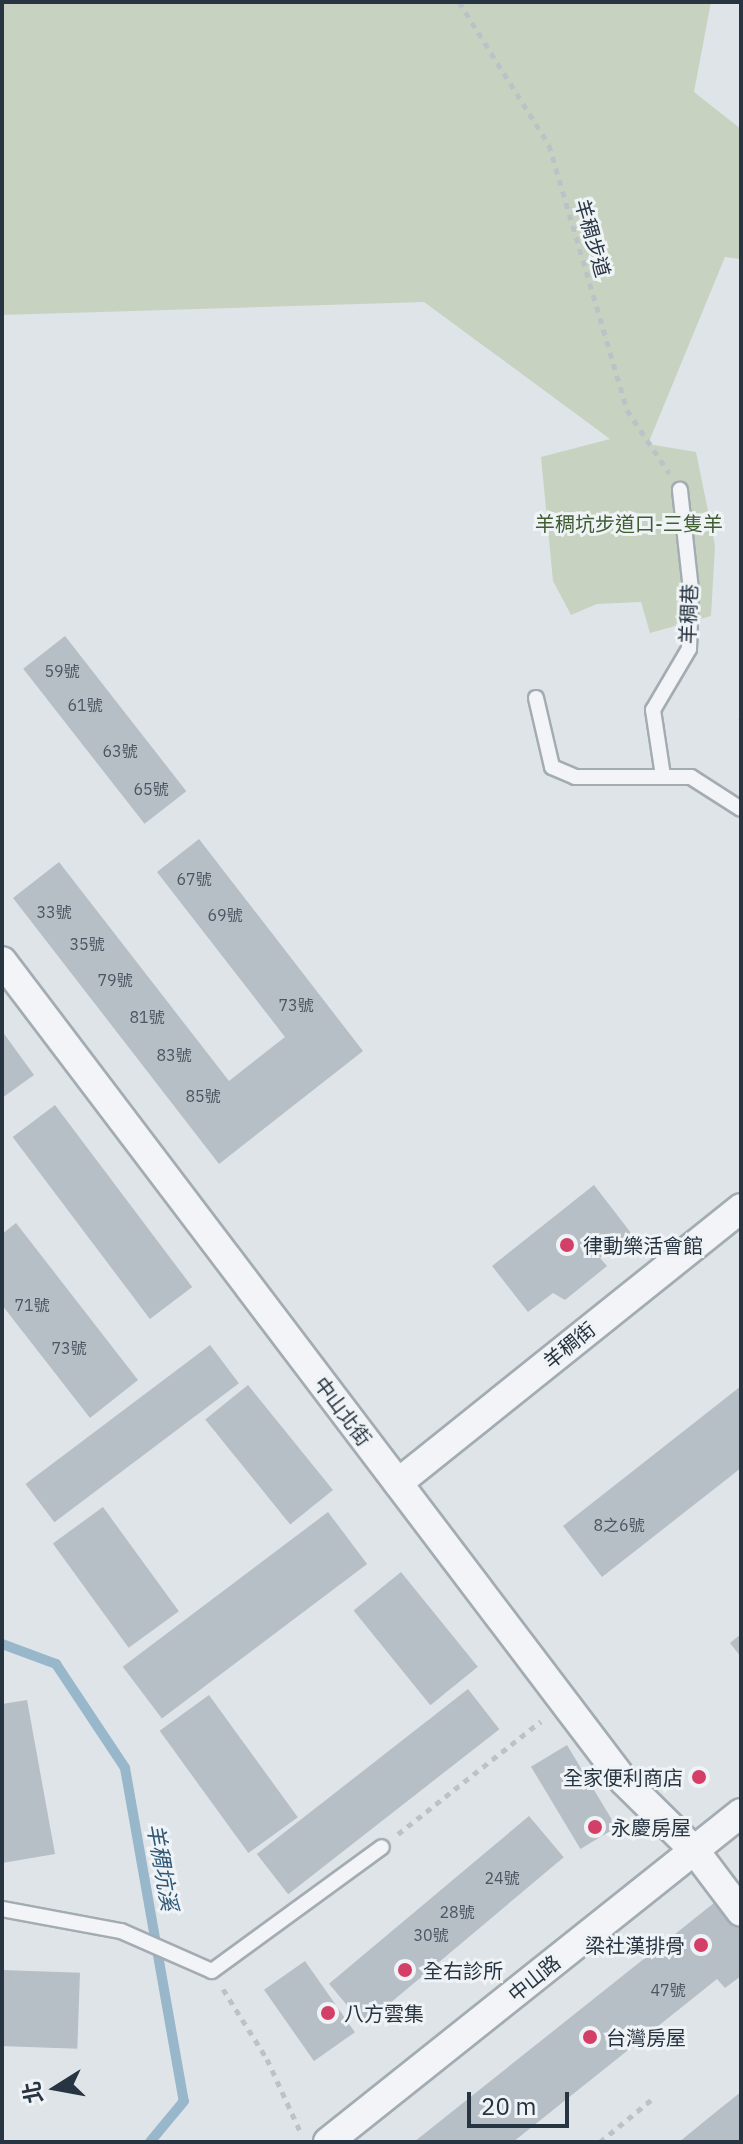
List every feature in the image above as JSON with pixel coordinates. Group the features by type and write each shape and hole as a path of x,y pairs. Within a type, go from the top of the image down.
{"street":[{"name":"中山北街","path":"2,961 624,1781 695,1851 741,1912"},
{"name":"羊稠街","path":"398,1483 741,1208"},
{"name":"中山路","path":"328,2142 741,1813"}],"lane":[{"name":"羊稠巷","path":"663,776 653,710 689,649 691,590 680,490"},
{"path":"536,698 552,767 575,777 691,777 741,809"},
{"path":"2,1909 121,1931 212,1971 382,1847"}],"path":[{"name":"羊稠步道","path":"459,2 549,145 627,410 680,490"},
{"path":"382,1847 565,1702"},
{"path":"212,1971 267,2059 305,2142"},
{"path":"600,2142 651,2100"}],"green space":[{"name":"羊稠坑步道口-三隻羊","path":"2,2 711,2 694,92 741,129 741,259 725,257 648,444 696,452 715,545 711,616 650,633 641,602 597,604 571,615 553,581 541,457 610,439 424,302 2,315"}],"building":[{"path":"65,636 186,791 145,824 23,669"},
{"path":"199,839 363,1051 219,1164 13,898 59,862 229,1081 285,1037 157,872"},
{"path":"2,1031 34,1075 2,1098"},
{"path":"55,1105 192,1287 150,1319 13,1137"},
{"name":"律動樂活會館","path":"594,1185 631,1233 600,1258 607,1266 565,1300 553,1293 528,1312 492,1266"},
{"path":"16,1223 138,1380 90,1418 2,1305 2,1234"},
{"path":"210,1345 239,1383 54,1522 26,1484"},
{"path":"248,1385 333,1490 290,1525 205,1420"},
{"path":"741,1386 741,1468 602,1577 563,1526"},
{"path":"103,1507 179,1611 129,1648 53,1543"},
{"path":"328,1512 367,1564 162,1719 123,1667"},
{"path":"401,1572 478,1667 430,1705 354,1610"},
{"path":"741,1634 741,1657 730,1643"},
{"path":"468,1689 499,1729 288,1894 257,1854"},
{"path":"209,1695 298,1817 248,1853 160,1731"},
{"path":"27,1700 55,1854 2,1863 2,1704"},
{"path":"567,1745 616,1827 580,1849 531,1767"},
{"path":"529,1816 564,1857 364,2025 329,1984"},
{"path":"719,1899 741,1927 741,1976 725,1988 717,1979 513,2142 414,2142"},
{"path":"305,1961 355,2032 314,2061 264,1990"},
{"path":"2,1970 80,1973 77,2049 2,2046"},
{"path":"741,2092 741,2142 679,2142 722,2107"}],"waterway":[{"name":"羊稠坑溪","path":"2,1644 56,1664 125,1768 184,2101 150,2142"}],"place":[{"name":"律動樂活會館","path":"567,1245"},
{"name":"全家便利商店","path":"699,1777"},
{"name":"永慶房屋","path":"595,1827"},
{"name":"梁社漢排骨","path":"701,1945"},
{"name":"全右診所","path":"405,1970"},
{"name":"八方雲集","path":"328,2013"},
{"name":"台灣房屋","path":"590,2037"}]}
